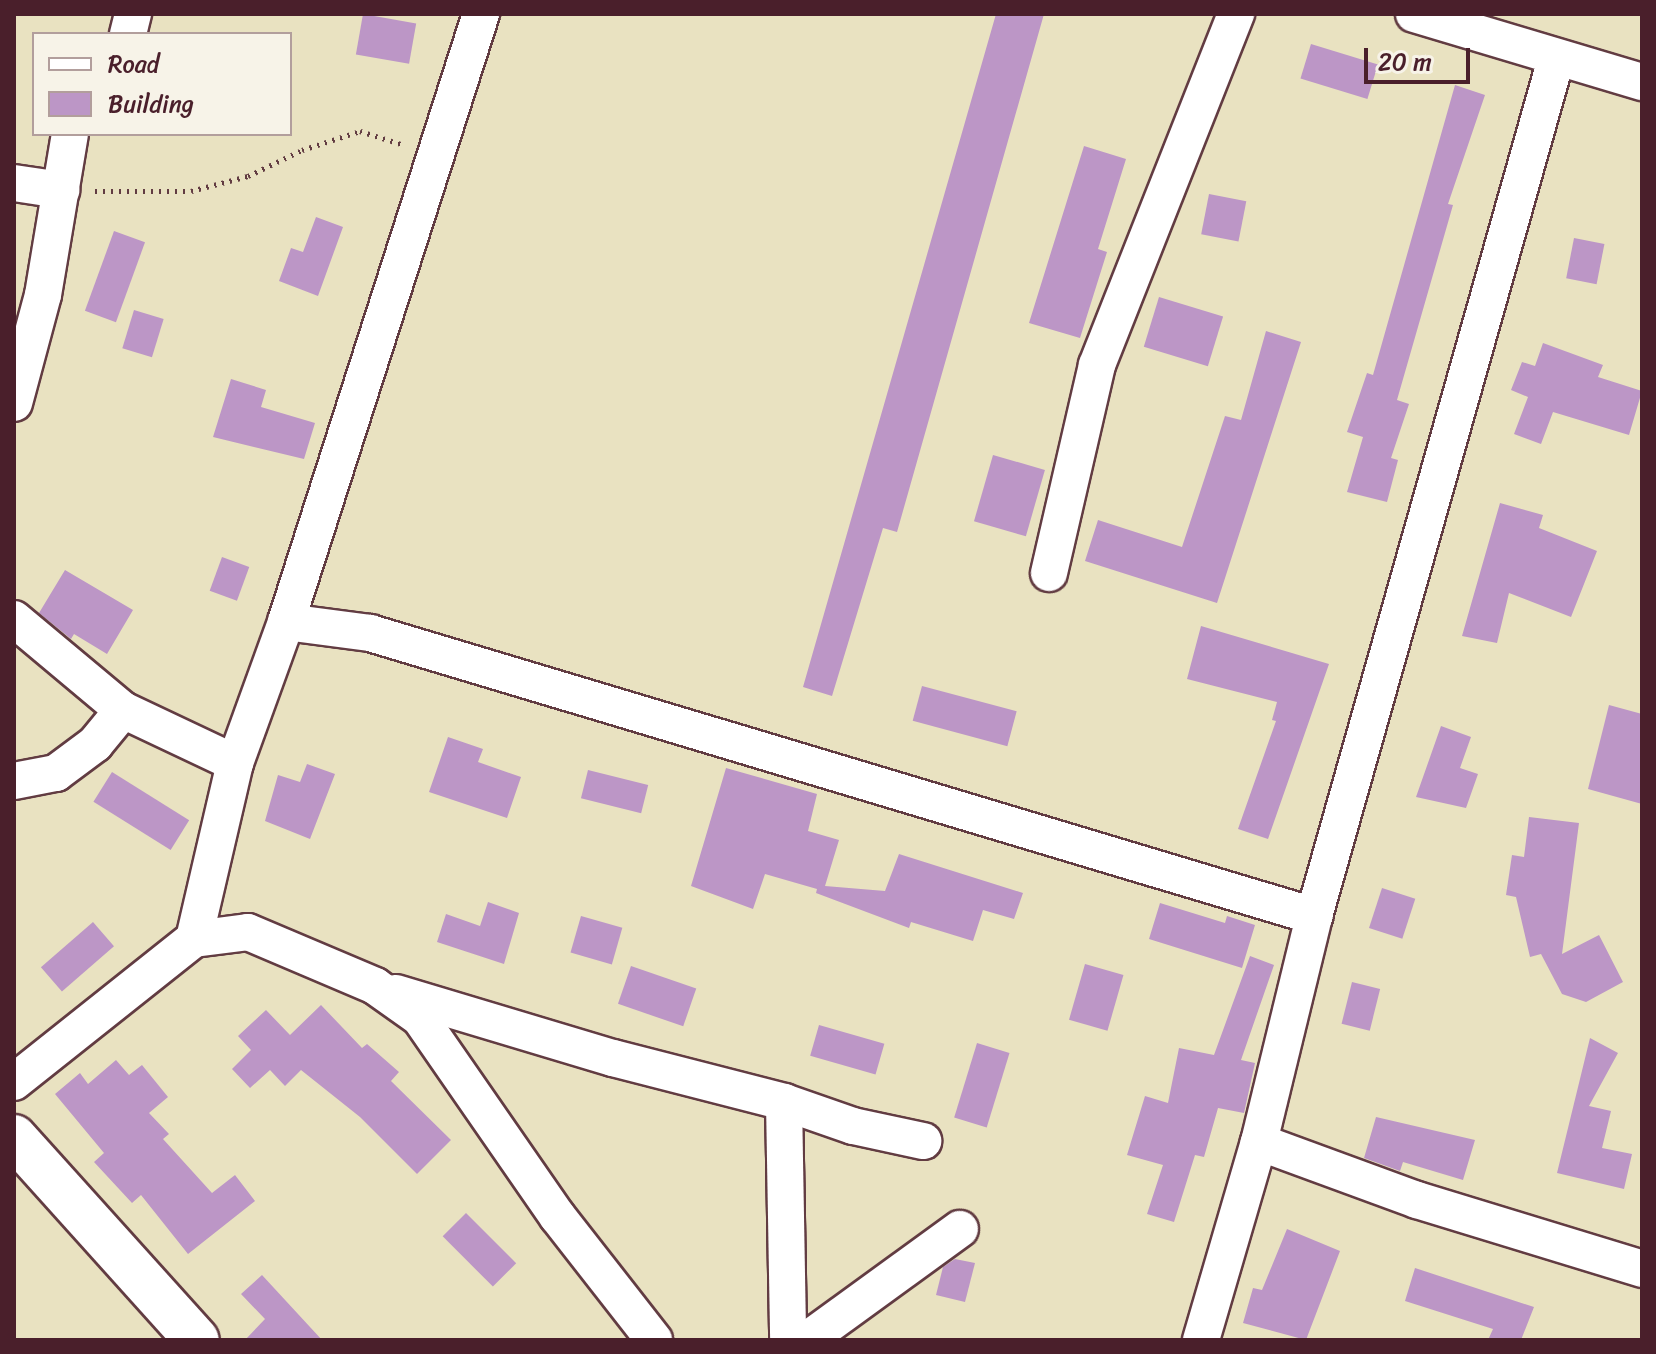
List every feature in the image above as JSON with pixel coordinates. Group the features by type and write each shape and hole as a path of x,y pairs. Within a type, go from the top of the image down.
{"street":[{"path":"194,939 235,763 286,622 432,154 481,14"},
{"path":"1049,573 1097,365 1236,14"},
{"path":"1414,14 1556,59 1642,82"},
{"path":"1201,1340 1259,1142 1314,916 1556,59"},
{"path":"14,403 43,295 70,136"},
{"path":"14,183 61,190"},
{"path":"14,619 123,710 235,763"},
{"path":"286,622 370,633 1314,916"},
{"path":"14,781 56,773 95,744 123,710"},
{"path":"14,1082 194,939 248,932 375,986 613,1058 784,1102 853,1126 923,1141"},
{"path":"375,986 420,1018 558,1217 654,1340"},
{"path":"784,1102 788,1340"},
{"path":"14,1137 197,1340"},
{"path":"1259,1142 1417,1200 1642,1269"},
{"path":"807,1340 960,1229"}],"path":[{"path":"61,190 191,191 248,176 302,150 360,131 432,154"}],"building":[{"path":"363,14 416,23 409,64 356,54"},
{"path":"996,14 1044,14 897,532 883,528 832,696 803,687"},
{"path":"1311,44 1378,64 1367,99 1300,78"},
{"path":"1455,85 1485,95 1448,204 1453,205 1397,400 1409,404 1391,458 1398,460 1387,502 1347,492 1363,437 1347,432 1367,373 1373,375"},
{"path":"1084,146 1126,159 1098,249 1107,252 1080,338 1029,323"},
{"path":"1209,194 1246,201 1238,241 1201,234"},
{"path":"316,217 343,227 318,296 279,281 291,248 303,252"},
{"path":"114,231 145,242 116,322 85,311"},
{"path":"1574,238 1604,244 1597,284 1566,278"},
{"path":"1159,297 1223,317 1208,366 1144,347"},
{"path":"134,310 164,319 152,357 122,348"},
{"path":"1266,331 1301,342 1217,603 1085,561 1098,520 1182,547 1225,416 1241,420"},
{"path":"1543,343 1603,365 1598,377 1642,391 1629,435 1553,412 1541,444 1514,434 1528,397 1511,390 1522,362 1535,366"},
{"path":"231,379 266,390 261,407 315,423 304,459 213,437"},
{"path":"993,455 1045,470 1026,536 974,521"},
{"path":"1500,503 1543,515 1539,528 1597,551 1571,617 1509,593 1497,643 1462,636"},
{"path":"222,557 249,567 237,601 210,591"},
{"path":"65,570 133,610 107,654 74,634 71,639 39,613"},
{"path":"1201,626 1329,664 1268,839 1238,829 1276,721 1272,720 1277,702 1187,679"},
{"path":"922,686 1017,711 1007,746 913,721"},
{"path":"1609,705 1642,714 1642,804 1588,789"},
{"path":"1441,726 1471,737 1460,768 1478,774 1466,808 1416,797"},
{"path":"448,737 483,749 478,762 521,777 507,818 429,792"},
{"path":"307,764 335,774 310,839 265,821 278,775 300,782"},
{"path":"726,768 817,794 808,831 839,840 825,886 885,891 899,854 1023,893 1014,919 983,910 973,941 911,922 909,928 816,893 817,889 765,874 753,909 691,886"},
{"path":"588,770 648,785 641,813 581,798"},
{"path":"112,772 189,820 171,850 93,802"},
{"path":"1529,817 1579,823 1562,954 1599,935 1623,982 1586,1002 1562,994 1541,954 1530,957 1516,897 1506,895 1512,855 1524,857"},
{"path":"1382,888 1415,899 1402,939 1369,928"},
{"path":"488,902 519,913 504,964 437,942 446,914 480,926"},
{"path":"1160,903 1225,923 1227,916 1255,925 1242,968 1149,939"},
{"path":"581,916 622,928 612,964 571,953"},
{"path":"93,922 114,946 62,991 41,967"},
{"path":"1250,956 1274,965 1241,1060 1255,1063 1244,1113 1218,1108 1204,1157 1195,1155 1174,1222 1147,1214 1163,1165 1127,1155 1145,1096 1168,1103 1179,1048 1214,1055"},
{"path":"1085,964 1123,975 1107,1031 1069,1020"},
{"path":"631,966 696,988 683,1026 618,1004"},
{"path":"1352,982 1380,989 1370,1031 1342,1024"},
{"path":"321,1005 362,1048 367,1044 399,1072 391,1081 451,1140 417,1174 360,1117 301,1070 285,1086 270,1070 250,1088 232,1069 251,1050 238,1036 266,1010 290,1035"},
{"path":"819,1025 884,1044 876,1075 810,1056"},
{"path":"1590,1038 1618,1053 1589,1106 1611,1111 1602,1148 1632,1154 1624,1189 1557,1173"},
{"path":"977,1043 1010,1053 987,1128 954,1118"},
{"path":"116,1060 129,1075 142,1065 168,1097 149,1113 169,1134 163,1139 212,1193 235,1175 255,1201 188,1254 141,1195 132,1203 94,1162 104,1153 55,1094 80,1073 88,1084"},
{"path":"1376,1117 1475,1140 1463,1180 1403,1162 1400,1171 1364,1158"},
{"path":"466,1213 516,1263 493,1287 443,1236"},
{"path":"1287,1229 1340,1251 1306,1340 1243,1323 1253,1288 1262,1290"},
{"path":"955,1259 975,1263 965,1302 936,1295 943,1267"},
{"path":"1415,1268 1534,1307 1521,1340 1488,1340 1493,1329 1405,1301"},
{"path":"262,1275 322,1340 245,1340 265,1319 241,1294"}]}
